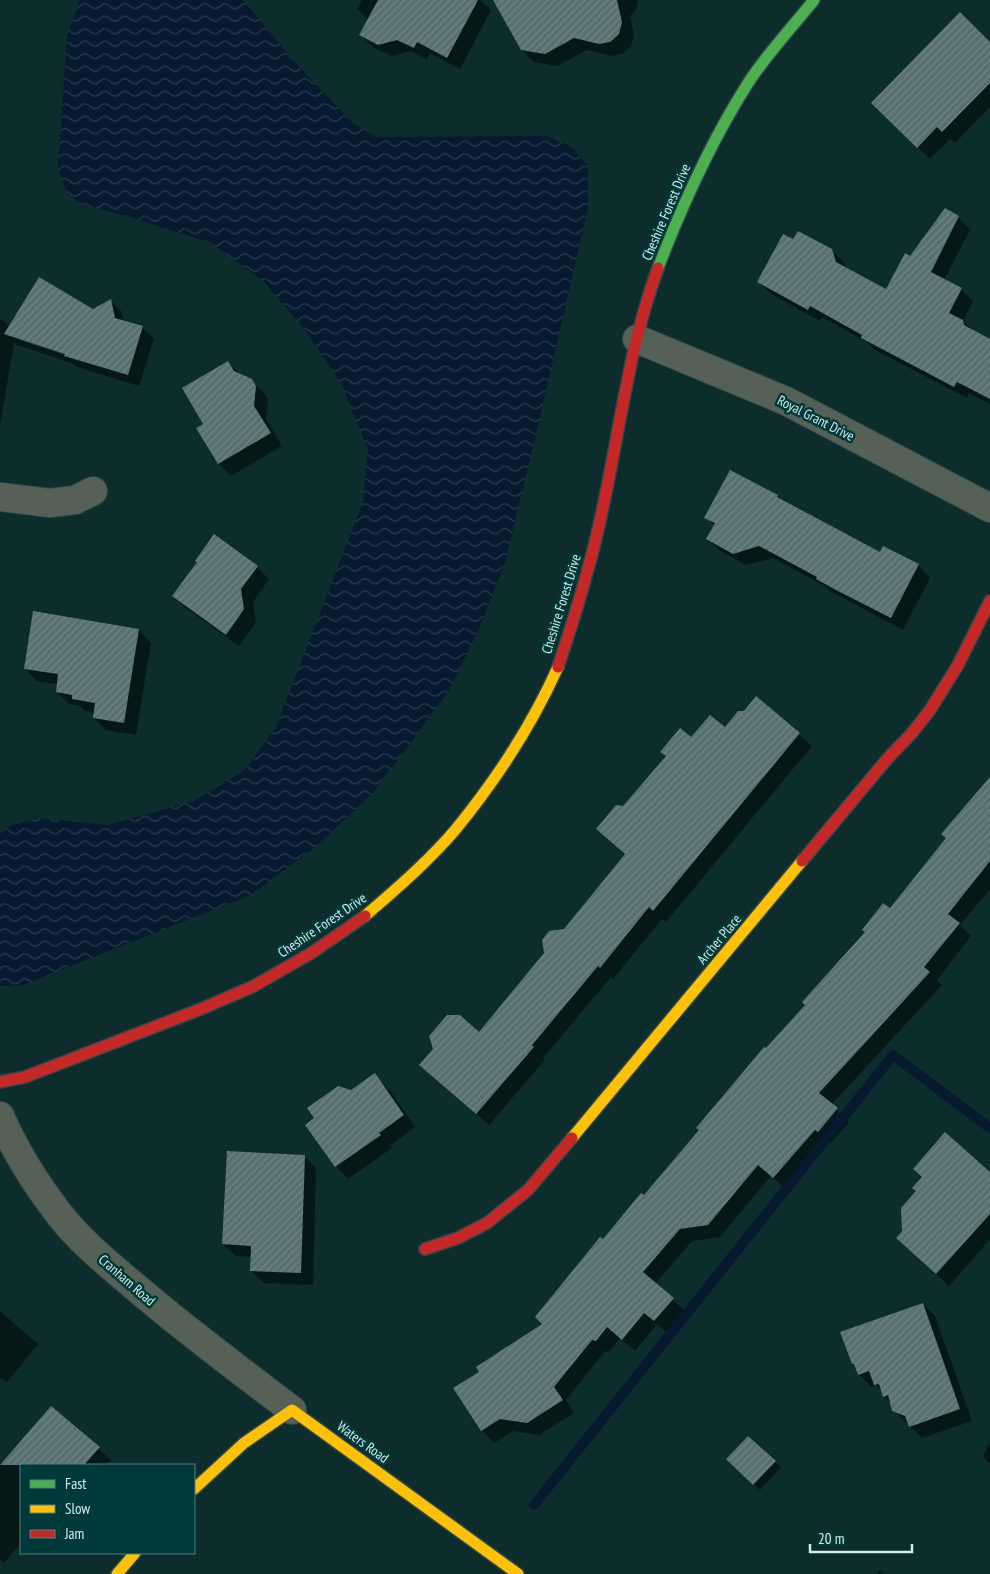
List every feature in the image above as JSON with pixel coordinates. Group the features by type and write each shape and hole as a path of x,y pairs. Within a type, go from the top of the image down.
{"street":[{"name":"Cheshire Forest Drive","path":"0,1082 25,1077 201,1009 254,986 313,952 364,917 412,875 455,830 493,780 529,723 556,669 577,611 600,522 637,339 655,277 674,227 719,131 751,80 814,0"},
{"name":"Royal Grant Drive","path":"637,339 786,401 990,508"},
{"path":"0,497 50,503 75,500 93,491"},
{"name":"Archer Place","path":"425,1249 458,1238 487,1223 528,1190 888,758 919,724 947,683 971,641 990,601"},
{"name":"Cranham Road","path":"0,1116 6,1131 30,1174 60,1215 96,1254 159,1307 292,1410"},
{"path":"195,1488 244,1443 292,1410"},
{"name":"Waters Road","path":"292,1410 518,1574"},
{"path":"117,1574 134,1554"}],"water":[{"path":"80,0 243,0 291,58 354,124 376,137 547,136 572,147 588,166 588,208 505,562 480,627 449,690 410,744 371,795 314,848 251,895 20,986 0,986 0,834 9,826 40,818 108,825 194,801 244,771 276,727 363,502 368,450 341,383 303,327 262,280 211,243 130,217 84,205 67,194 58,168 67,35"}],"building":[{"path":"378,0 478,0 447,58 417,42 414,48 397,40 378,45 359,35"},
{"path":"493,0 617,0 622,22 619,34 610,42 599,44 574,38 545,54 521,50"},
{"path":"960,12 990,42 990,83 942,132 937,127 917,148 871,103"},
{"path":"945,208 959,216 931,272 962,288 949,313 963,320 964,325 990,339 990,399 957,382 954,387 861,338 862,335 810,306 808,310 757,282 783,234 793,239 798,231 832,249 836,262 886,289 905,253 910,256"},
{"path":"39,277 93,309 111,299 115,318 143,326 128,375 64,356 65,354 4,334"},
{"path":"228,361 234,371 252,379 256,386 254,406 271,433 218,464 196,428 203,424 182,388"},
{"path":"730,470 880,552 883,546 919,564 891,618 836,590 816,579 817,577 759,546 733,554 706,539 715,523 704,518"},
{"path":"214,534 258,566 241,589 244,609 226,635 172,596 197,562 195,561"},
{"path":"33,611 139,629 124,723 93,718 95,703 72,699 72,695 56,692 58,674 24,669"},
{"path":"756,696 800,733 653,911 649,907 600,968 598,966 532,1045 534,1047 476,1114 419,1065 433,1049 429,1036 447,1015 460,1015 479,1032 544,953 542,940 549,931 564,929 625,854 596,829 616,805 623,806 666,756 660,752 680,728 691,737 710,715 725,727 738,711 744,711"},
{"path":"990,777 990,861 948,914 960,923 924,967 930,972 819,1093 838,1108 818,1132 815,1130 773,1178 758,1165 708,1225 680,1229 643,1272 674,1298 654,1321 644,1313 622,1340 607,1327 596,1341 592,1340 554,1387 563,1400 527,1423 500,1419 481,1431 453,1388 479,1372 476,1367 542,1324 535,1317 600,1237 603,1239 641,1193 644,1195 699,1130 696,1128 764,1047 766,1048 805,1005 802,1002 865,932 862,930 883,903 890,908 946,838 941,834"},
{"path":"375,1073 404,1115 379,1133 381,1135 335,1167 305,1125 314,1118 307,1108 338,1086 351,1090"},
{"path":"945,1132 990,1172 990,1214 936,1274 896,1238 902,1231 901,1208 916,1191 912,1188 922,1177 913,1169"},
{"path":"227,1151 305,1155 301,1273 250,1271 251,1246 222,1244"},
{"path":"923,1303 960,1409 909,1427 905,1416 892,1411 888,1395 883,1397 879,1384 874,1385 869,1371 858,1375 840,1332"},
{"path":"51,1406 100,1447 85,1464 0,1465"},
{"path":"748,1436 776,1461 753,1485 726,1459"}],"waterway":[{"path":"534,1505 893,1055 990,1128"}],"traffic: fast":[{"path":"658,268 699,172 736,102 765,59 814,0"}],"traffic: slow":[{"path":"365,916 435,852 471,810 499,772 525,731 558,667"},
{"path":"572,1138 802,861"},
{"path":"195,1488 244,1443 292,1410 518,1574"},
{"path":"117,1574 134,1554"}],"traffic: jam":[{"path":"558,667 596,540 631,361 658,268"},
{"path":"802,861 930,710 958,665 990,601"},
{"path":"0,1082 25,1077 201,1009 254,986 313,952 365,916"},
{"path":"425,1249 458,1238 487,1223 528,1190 572,1138"}]}
